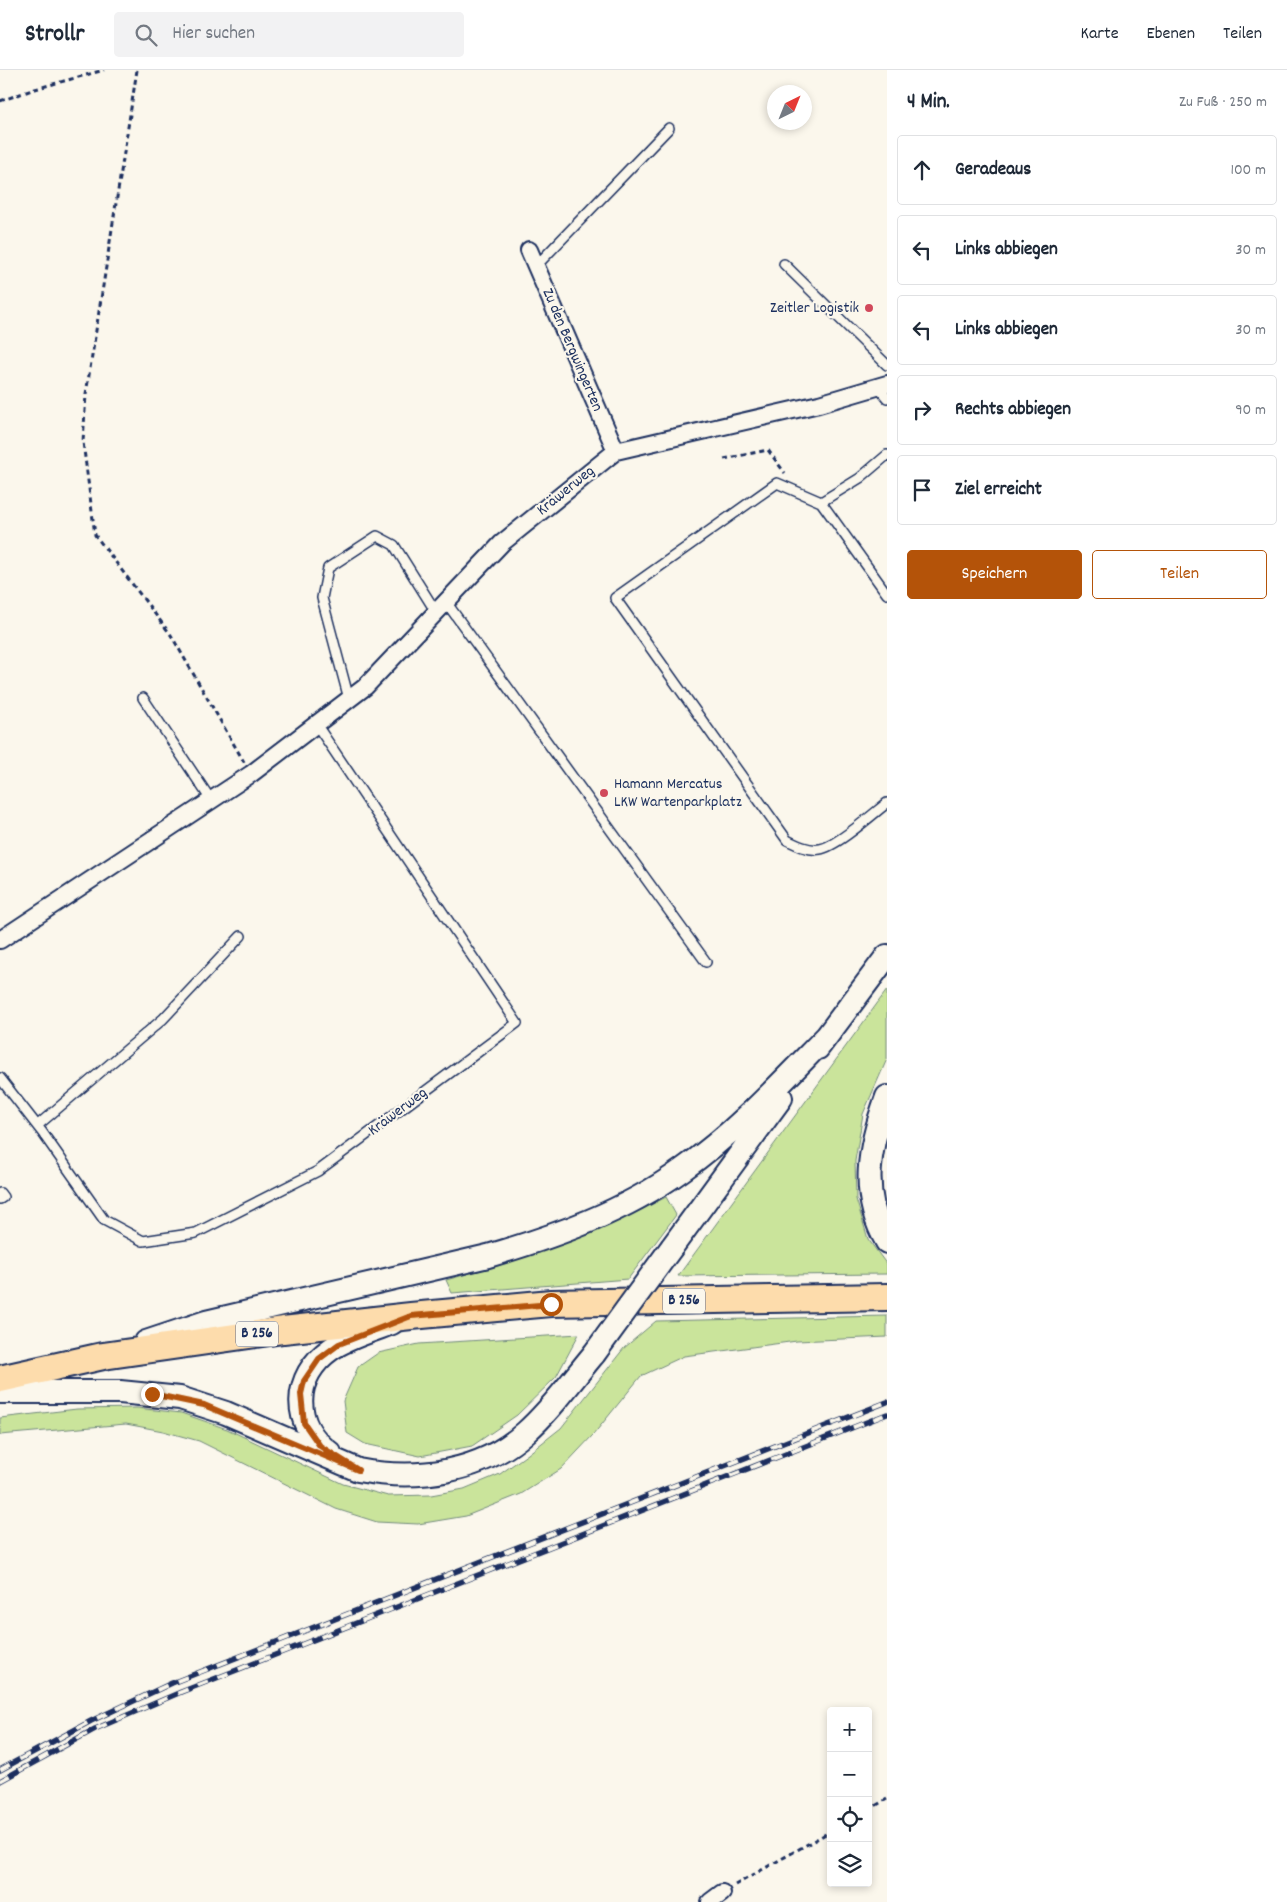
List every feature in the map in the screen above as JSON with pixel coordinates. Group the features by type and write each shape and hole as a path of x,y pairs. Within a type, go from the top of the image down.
{"main road":[{"path":"0,1392 120,1392 180,1398 226,1413 358,1470 380,1474 435,1473 469,1465 492,1456 525,1433 540,1418 594,1354 887,956"},
{"path":"103,1356 206,1322 488,1256 558,1234 614,1210 682,1171 715,1145 745,1118 827,1036"},
{"path":"887,1096 872,1143 868,1179 874,1214 887,1242"},
{"name":"B 256","path":"0,1379 103,1356 283,1330 411,1316 551,1304 887,1298"},
{"path":"358,1470 320,1446 310,1434 304,1423 301,1408 301,1394 304,1381 319,1359 339,1344 411,1316"}],"street":[{"name":"Zu den Bergwingerten","path":"529,250 616,450"},
{"name":"Kräwerweg","path":"0,940 251,774 350,699 365,687 502,543 616,450 884,390"}],"lane":[{"path":"536,266 670,128"},
{"path":"784,264 887,365"},
{"path":"821,502 860,478 887,455"},
{"path":"887,594 821,502 777,482 615,598 787,840 797,846 820,850 832,845 887,803"},
{"path":"350,699 322,598 328,568 377,536 394,545 706,962"},
{"path":"143,698 211,800"},
{"name":"Kräwerweg","path":"0,1078 38,1125 104,1220 143,1241 196,1233 318,1171 517,1023 316,724"},
{"path":"38,1125 163,1019 241,936"},
{"path":"0,1193 3,1197 0,1199"}],"path":[{"path":"0,101 104,70"},
{"path":"136,70 86,394 83,442 95,536 171,635 251,774"},
{"path":"724,458 768,450 798,492"},
{"path":"872,1808 887,1799"},
{"path":"716,1898 827,1833"}],"green space":[{"path":"887,990 887,1059 863,1114 855,1161 856,1199 868,1239 887,1265 887,1274 678,1276"},
{"path":"666,1197 676,1215 628,1279 452,1293 446,1280 503,1264 558,1245 640,1211"},
{"path":"887,1316 887,1337 797,1341 684,1356 641,1376 593,1435 561,1469 521,1494 466,1516 418,1524 377,1522 336,1509 199,1441 163,1431 126,1424 0,1435 0,1418 77,1409 137,1408 181,1413 227,1429 343,1484 388,1496 431,1495 464,1489 500,1474 528,1454 561,1428 624,1348 656,1321"},
{"path":"579,1334 556,1377 517,1415 472,1446 420,1456 365,1444 347,1433 343,1401 358,1367 378,1353 419,1344"}],"railway":[{"path":"0,1770 91,1721 172,1683 887,1402"},
{"path":"0,1781 95,1729 181,1692 887,1414"}],"place":[{"name":"Zeitler Logistik","path":"869,308"},
{"name":"Hamann Mercatus LKW Wartenparkplatz","path":"604,793"}],"route":[{"path":"152,1394 180,1398 226,1413 358,1470 320,1446 304,1423 301,1394 304,1381 319,1359 339,1344 411,1316 551,1304"}]}
